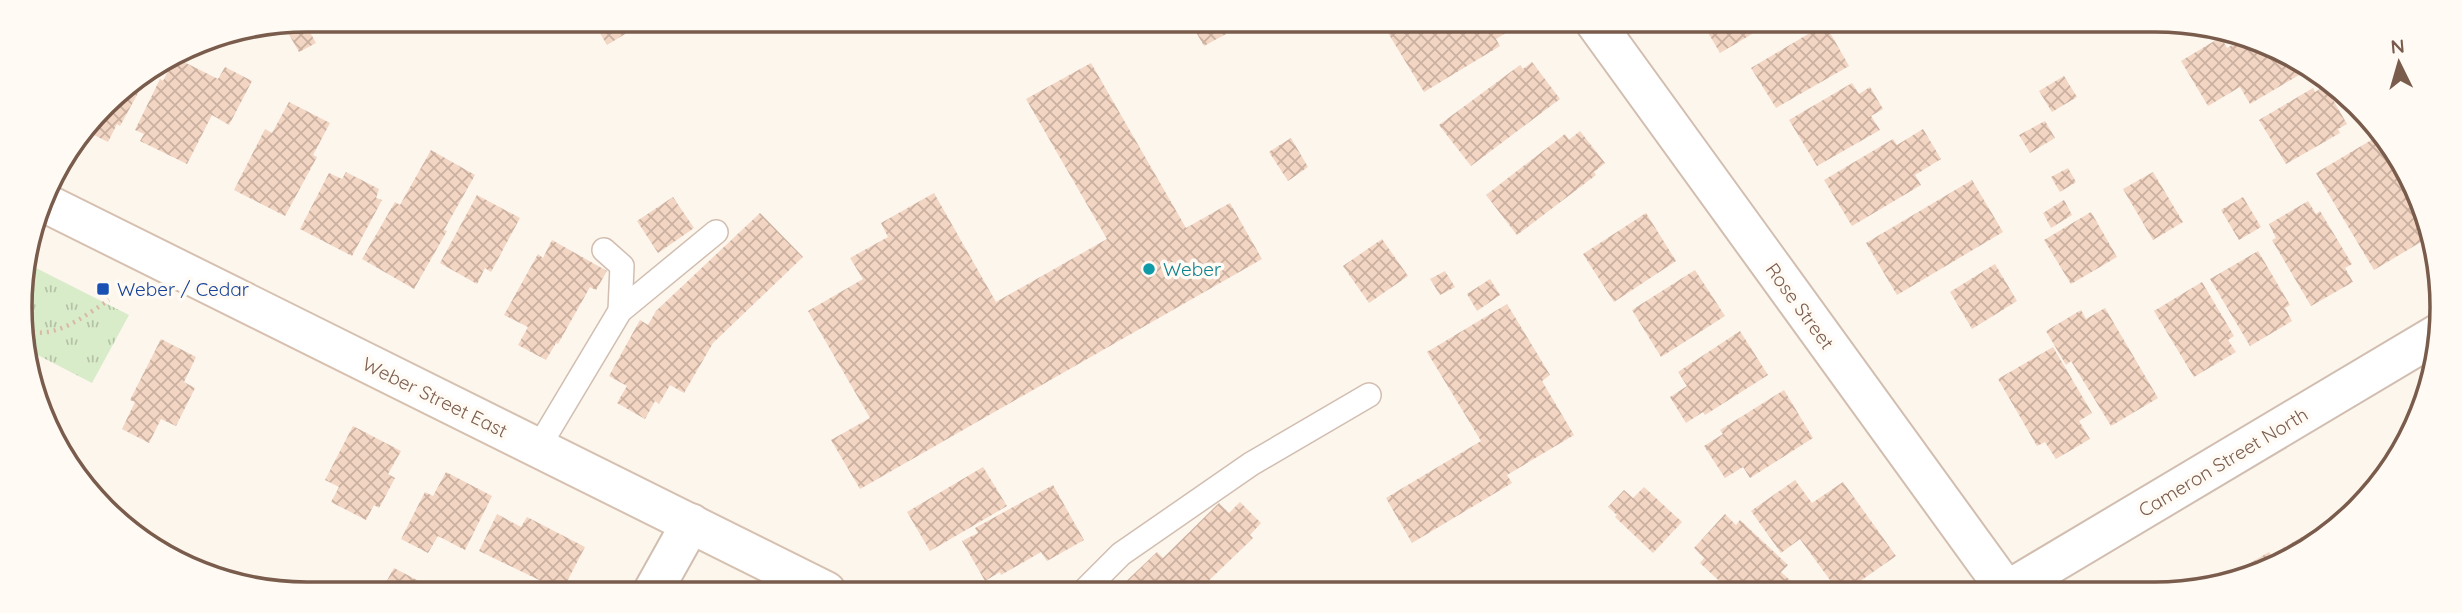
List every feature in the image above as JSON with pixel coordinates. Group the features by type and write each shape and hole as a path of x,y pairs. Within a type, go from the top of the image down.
{"street":[{"name":"Rose Street","path":"1602,32 1999,582"},
{"name":"Weber Street East","path":"50,206 809,582"},
{"name":"Cameron Street North","path":"2021,582 2428,340"},
{"path":"658,582 691,523"}],"lane":[{"path":"538,448 620,311 716,232"},
{"path":"604,250 622,265 620,311"},
{"path":"1093,582 1121,554 1240,471 1369,395"}],"path":[{"path":"33,332 47,333 70,325 109,300"}],"green space":[{"path":"35,267 129,315 92,383 36,354 32,324"}],"building":[{"path":"288,32 310,32 316,43 299,52"},
{"path":"599,32 628,32 607,45"},
{"path":"1196,32 1225,32 1226,34 1204,46"},
{"path":"1387,32 1507,32 1496,39 1500,46 1424,92"},
{"path":"1708,32 1755,32 1720,53"},
{"path":"1812,32 1830,32 1849,66 1776,108 1751,68"},
{"path":"2218,39 2223,40 2227,48 2235,43 2244,46 2301,74 2250,104 2240,87 2208,106 2181,61"},
{"path":"184,62 218,79 225,67 252,81 229,125 212,115 187,164 140,141 144,134 135,130 160,79 163,81 170,68"},
{"path":"1532,62 1560,99 1471,166 1439,125 1520,65 1523,69"},
{"name":"Weber","path":"1091,63 1186,228 1230,203 1262,259 860,489 831,440 870,418 808,311 863,279 850,258 888,237 881,223 934,193 996,302 1107,239 1026,99"},
{"path":"2064,76 2077,97 2052,112 2039,91"},
{"path":"1852,83 1859,94 1870,87 1883,109 1871,116 1880,130 1817,166 1789,120"},
{"path":"142,86 120,126 117,124 108,142 92,134 112,112"},
{"path":"2313,88 2315,92 2322,88 2329,93 2347,124 2338,129 2340,133 2286,164 2259,120"},
{"path":"289,102 330,123 313,155 317,157 285,216 234,190 265,129 272,133"},
{"path":"2045,121 2055,138 2030,153 2019,135"},
{"path":"1923,129 1941,159 1915,175 1921,185 1852,226 1824,180 1893,139 1897,145"},
{"path":"1580,131 1605,163 1594,172 1596,175 1517,235 1486,195 1565,134 1569,140"},
{"path":"1291,138 1308,167 1288,181 1269,152"},
{"path":"2373,139 2410,201 2422,241 2374,270 2316,173"},
{"path":"431,150 475,175 414,289 362,259 395,202 400,205"},
{"path":"2068,168 2076,182 2060,192 2051,177"},
{"path":"346,172 379,189 376,198 382,200 352,256 300,229 329,173 342,179"},
{"path":"2153,172 2183,222 2153,240 2123,189"},
{"path":"1972,180 2003,232 1897,295 1866,243"},
{"path":"477,195 520,218 491,272 485,268 477,284 440,263"},
{"path":"673,197 694,228 658,253 637,221"},
{"path":"2243,197 2261,227 2239,240 2221,210"},
{"path":"2064,200 2072,215 2051,228 2043,213"},
{"path":"2308,201 2316,214 2320,211 2352,264 2345,268 2353,282 2311,306 2272,240 2276,238 2269,224"},
{"path":"2091,212 2117,257 2071,284 2044,240"},
{"path":"760,213 803,257 713,343 684,393 670,385 659,404 655,401 645,419 617,403 627,386 609,376 640,320 648,325 656,311"},
{"path":"1646,213 1676,261 1614,302 1583,254"},
{"path":"1382,239 1408,276 1369,303 1343,266"},
{"path":"552,240 607,271 596,290 590,287 546,360 518,345 528,327 504,315 538,254 543,258"},
{"path":"2258,251 2290,305 2285,308 2292,321 2250,346 2210,279"},
{"path":"1995,264 2017,301 1972,329 1950,292"},
{"path":"1695,270 1725,316 1661,357 1632,310"},
{"path":"1445,271 1455,287 1440,295 1430,279"},
{"path":"1490,279 1500,295 1477,311 1467,294"},
{"path":"2202,282 2234,336 2228,340 2236,352 2194,377 2154,311"},
{"path":"1507,304 1550,375 1542,381 1574,435 1507,475 1512,483 1412,543 1386,498 1481,441 1427,352"},
{"path":"2105,308 2158,398 2111,426 2071,361 2066,365 2046,331 2081,310 2086,319"},
{"path":"1740,331 1768,375 1705,415 1703,412 1686,423 1670,397 1687,386 1678,372"},
{"path":"161,339 196,357 184,382 195,388 176,426 161,419 149,443 122,429 135,402 130,400"},
{"path":"2053,347 2092,413 2079,421 2090,439 2056,459 2045,442 2037,446 1998,379"},
{"path":"1784,390 1813,438 1750,478 1743,467 1725,478 1704,446 1723,434 1720,430"},
{"path":"353,426 401,451 388,474 395,478 379,508 374,505 366,520 331,502 339,487 325,480"},
{"path":"983,467 1007,506 930,551 907,512"},
{"path":"446,472 492,496 465,550 438,536 428,553 401,539 425,492 433,496"},
{"path":"1795,480 1812,503 1843,482 1896,556 1859,582 1831,582 1800,539 1781,553 1751,511"},
{"path":"1053,485 1084,540 1047,561 1041,552 985,581 962,541 978,533 975,528"},
{"path":"1644,487 1682,522 1653,553 1608,507 1624,490 1633,498"},
{"path":"1240,502 1261,523 1250,535 1253,538 1207,582 1125,582 1157,552 1163,558 1219,503 1229,513"},
{"path":"497,514 521,527 527,517 585,547 567,582 543,582 479,551"},
{"path":"1725,514 1736,525 1740,520 1788,565 1781,572 1791,581 1720,582 1700,563 1704,558 1694,548"},
{"path":"2325,523 2293,545 2261,561 2243,567 2269,552 2271,555"},
{"path":"394,568 421,582 386,582"}],"place":[{"name":"Weber","path":"1149,269"},
{"name":"Weber / Cedar","path":"103,289"}]}
